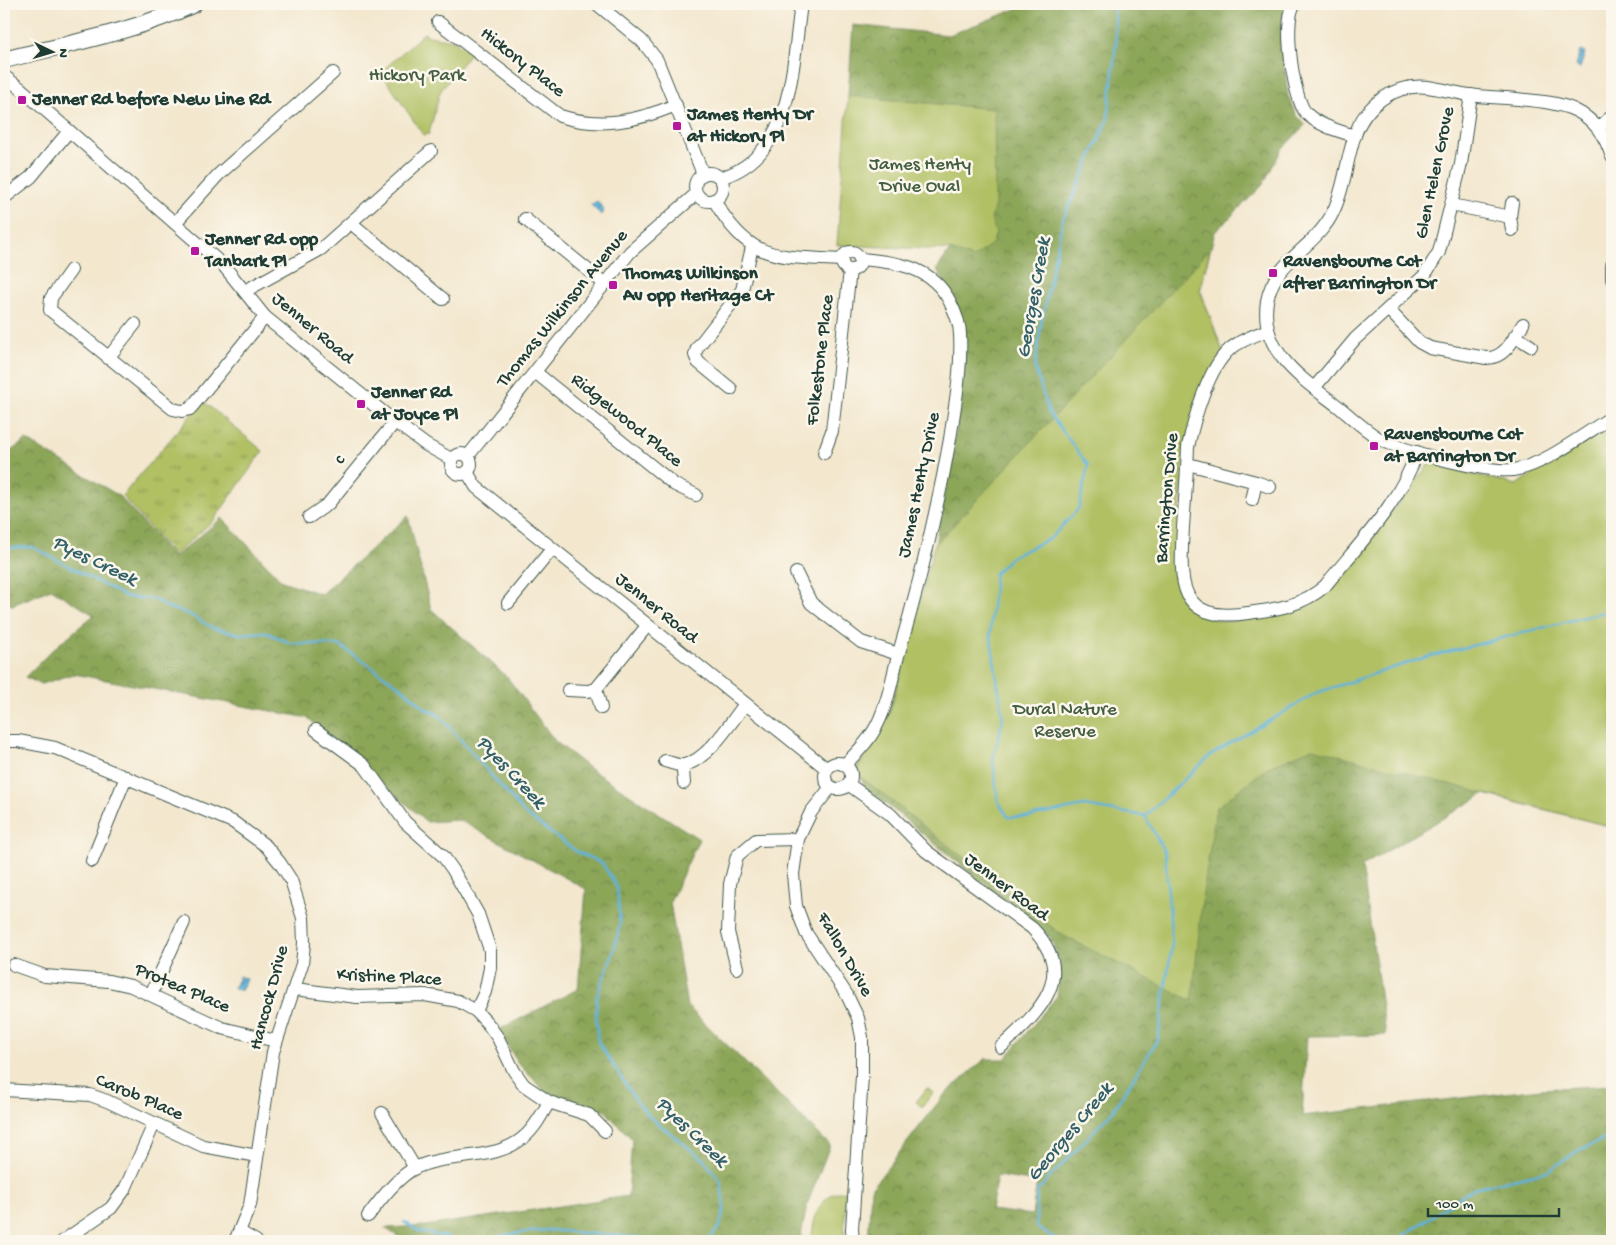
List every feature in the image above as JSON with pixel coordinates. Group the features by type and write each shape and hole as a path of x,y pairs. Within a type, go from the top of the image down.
{"main road":[{"path":"4,60 131,27 170,15 194,4"}],"street":[{"path":"597,4 651,51 657,60 704,174"},
{"path":"720,178 747,164 767,144 778,127 786,104 801,4"},
{"path":"1295,4 1290,16 1289,34 1298,101 1305,112 1314,120 1354,136"},
{"name":"Hickory Place","path":"438,22 560,116 576,121 614,123 649,116 676,105"},
{"path":"175,224 218,175 333,73"},
{"name":"Jenner Road","path":"4,76 224,266 265,318 395,422 426,445 451,459"},
{"path":"1612,157 1608,143 1599,128 1581,114 1555,103 1471,95 1426,87 1409,88 1389,94 1366,113 1354,136 1333,213 1323,228 1294,255 1277,275 1271,287 1266,307 1268,330 1273,346 1295,374 1380,439 1417,452 1495,470 1512,470 1534,463 1612,417"},
{"name":"Glen Helen Grove","path":"1314,388 1336,358 1432,265 1439,252 1461,164 1471,95"},
{"path":"1599,128 1612,116"},
{"path":"4,198 31,177 69,131"},
{"path":"244,291 321,249 431,151"},
{"path":"712,173 720,178 723,191 714,200 706,201 696,194 695,184 704,174 712,173"},
{"name":"Thomas Wilkinson Avenue","path":"468,456 630,252 696,194"},
{"path":"714,200 737,235 752,247 792,257 841,260"},
{"path":"1452,205 1511,224 1512,203"},
{"path":"525,219 605,284"},
{"path":"351,223 443,299"},
{"path":"731,389 698,362 695,355 697,348 742,290 752,247"},
{"path":"851,251 857,254 860,259 858,267 850,270 845,268 841,260 846,252 851,251"},
{"name":"James Henty Drive","path":"844,765 858,752 878,723 929,541 946,463 954,410 960,332 950,300 923,273 895,262 860,259"},
{"path":"1612,265 1612,279"},
{"path":"71,270 51,298 50,310 173,410 182,411 190,409 265,318"},
{"name":"Folkestone Place","path":"824,453 832,431 850,270"},
{"path":"1388,309 1419,342 1438,350 1493,358 1503,352 1523,324"},
{"path":"108,358 135,324"},
{"name":"Barrington Drive","path":"1268,330 1229,350 1217,365 1192,428 1180,571 1187,594 1194,603 1215,614 1226,616 1290,607 1303,602 1320,591 1400,491 1410,473 1417,452"},
{"path":"1515,336 1531,346"},
{"name":"Ridgewood Place","path":"535,372 675,485 696,495"},
{"name":"c","path":"309,517 328,504 395,422"},
{"path":"459,453 468,456 471,462 467,472 461,474 454,472 451,466 451,459 459,453"},
{"path":"1188,464 1270,487"},
{"name":"Jenner Road","path":"467,472 476,487 827,769"},
{"path":"1252,500 1256,482"},
{"path":"508,603 552,549"},
{"path":"796,573 811,603 826,615 861,642 898,654"},
{"path":"568,690 588,691 596,689 647,626"},
{"path":"596,689 601,708"},
{"path":"684,784 683,770 685,765 713,746 745,704"},
{"path":"316,730 364,765 405,822 443,856 454,870 478,914 490,950 490,968 485,992 476,1011"},
{"name":"Hancock Drive","path":"4,741 18,741 55,748 234,822 251,833 280,863 290,880 303,918 304,942 295,989 276,1042 250,1205 237,1237"},
{"path":"665,761 685,765"},
{"path":"833,764 844,765 850,772 848,784 838,789 831,787 825,777 827,769 833,764"},
{"path":"92,861 126,777"},
{"name":"Jenner Road","path":"848,784 890,814 926,851 1032,928 1045,942 1054,967 1051,989 1037,1012 1001,1047"},
{"name":"Fallon Drive","path":"831,787 811,812 798,839 792,874 796,906 806,933 848,995 858,1018 862,1037 862,1085 852,1229 853,1241"},
{"path":"737,968 728,932 730,884 737,856 756,840 798,839"},
{"path":"151,994 184,922"},
{"name":"Protea Place","path":"14,965 45,976 109,981 131,986 222,1028 276,1042"},
{"name":"Kristine Place","path":"295,989 356,998 425,995 458,1002 476,1011 498,1038 514,1071 524,1085 549,1102 588,1115 605,1130"},
{"name":"Carob Place","path":"4,1090 90,1095 204,1146 257,1156"},
{"path":"368,1216 387,1192 415,1168 438,1159 491,1152 508,1147 524,1137 535,1125 549,1102"},
{"path":"382,1113 415,1168"},
{"path":"63,1241 111,1208 125,1188 154,1124"},
{"path":"237,1237 256,1241"}],"green space":[{"path":"1029,4 1289,4 1283,14 1280,32 1288,96 1297,116 1306,124 1282,149 1262,186 1215,232 1200,289 1223,352 1185,443 1175,572 1187,601 1202,614 1222,621 1233,621 1296,610 1319,599 1330,590 1430,463 1516,485 1612,426 1612,827 1484,794 1362,866 1386,1035 1307,1036 1302,1116 1541,1089 1612,1085 1612,1241 868,1241 871,1189 944,1095 985,1059 1005,1059 1057,996 1060,963 1051,938 864,786 857,766 887,715 928,582 957,425 960,311 937,269 950,250 973,258 994,109 848,96 853,25 949,35","holes":["997,1176 1037,1182 1032,1215 991,1210"]},
{"name":"Hickory Park","path":"424,33 429,36 453,40 471,52 440,92 429,134 423,135 381,72"},
{"name":"James Henty Drive Oval","path":"848,96 994,109 995,204 991,220 996,233 992,244 973,258 950,250 837,245"},
{"name":"Dural Nature Reserve","path":"1210,249 1200,290 1223,352 1185,443 1175,572 1187,601 1202,614 1222,621 1233,621 1296,610 1319,599 1330,590 1430,463 1516,485 1612,426 1612,827 1312,748 1268,767 1216,808 1203,894 1192,1001 1062,935 861,777 858,768 889,716 934,546"},
{"path":"203,401 263,451 214,520 174,555 122,496"},
{"path":"26,440 119,496 174,557 222,518 282,581 321,594 408,516 431,609 507,677 555,741 590,769 699,839 670,902 687,1006 830,1145 807,1205 800,1241 405,1241 385,1228 425,1226 628,1196 632,1139 605,1111 546,1093 518,1063 498,1030 578,989 586,889 459,820 427,822 308,718 74,674 41,684 25,677 52,650 94,615 51,589 13,605 4,604 4,456"},
{"path":"927,1088 933,1093 922,1107 916,1102"},
{"path":"846,1191 844,1241 811,1241 816,1215 823,1201 837,1192"}],"water":[{"path":"1580,51 1585,53 1580,68 1575,66"},
{"path":"597,201 604,210 601,215 591,205"},
{"path":"239,976 246,979 241,991 234,988"}],"waterway":[{"name":"Georges Creek","path":"1059,1241 1036,1227 1037,1191 1112,1112 1158,1039 1172,944 1165,853 1145,816 1084,806 1028,817 1008,817 998,801 993,760 1003,718 990,633 995,573 1011,557 1051,538 1079,508 1088,465 1049,413 1035,368 1041,324 1063,219 1108,119 1116,44 1114,4"},
{"name":"Pyes Creek","path":"4,548 33,547 126,597 154,599 166,607 189,614 213,628 239,634 265,632 290,643 339,645 401,687 426,709 439,715 525,814 577,852 602,863 617,887 620,924 614,950 597,996 598,1042 637,1102 651,1118 704,1160 721,1182 724,1209 720,1226 708,1241"},
{"path":"1146,815 1211,755 1316,693 1420,659 1612,610"},
{"path":"1395,1241 1474,1188 1548,1171 1579,1150 1612,1136"},
{"path":"404,1222 418,1231 464,1241"},
{"path":"480,1241 510,1234 548,1230 643,1238"},
{"path":"656,1240 663,1241"}],"place":[{"name":"Jenner Rd before New Line Rd","path":"22,100"},
{"name":"James Henty Dr at Hickory Pl","path":"677,126"},
{"name":"Jenner Rd opp Tanbark Pl","path":"195,251"},
{"name":"Ravensbourne Cct after Barrington Dr","path":"1273,273"},
{"name":"Thomas Wilkinson Av opp Heritage Ct","path":"613,285"},
{"name":"Jenner Rd at Joyce Pl","path":"361,404"},
{"name":"Ravensbourne Cct at Barrington Dr","path":"1374,446"}]}
